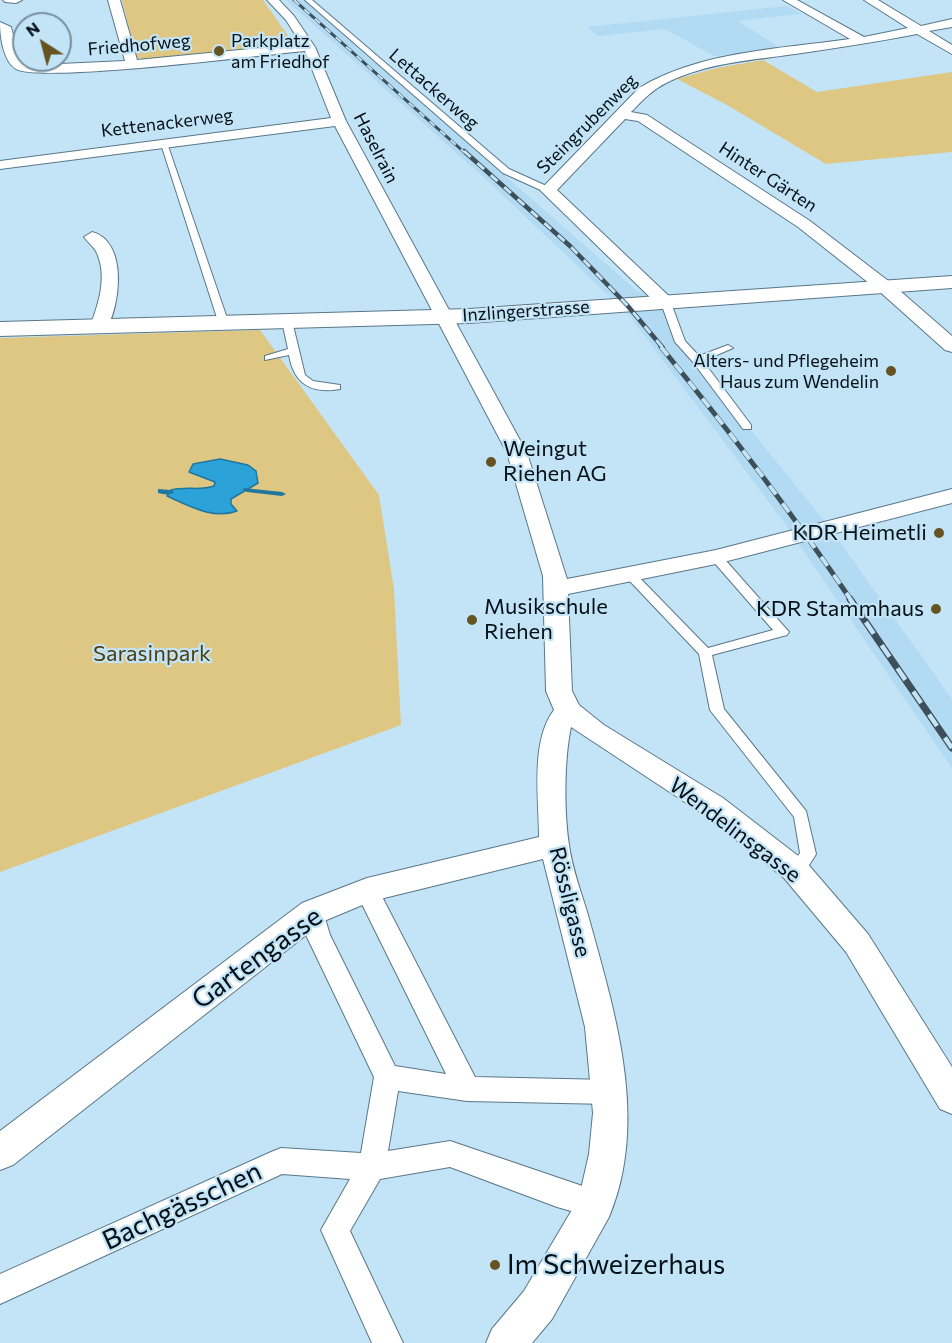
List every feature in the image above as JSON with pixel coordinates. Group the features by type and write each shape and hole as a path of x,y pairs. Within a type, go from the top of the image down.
{"street":[{"path":"9,0 16,0"},
{"path":"114,0 132,64"},
{"name":"Haselrain","path":"273,0 290,18 309,47 339,121 442,316"},
{"path":"789,0 862,41"},
{"path":"870,0 952,50"},
{"name":"Steingrubenweg","path":"666,303 548,190 644,92 662,80 686,71 739,58 862,41 952,23"},
{"name":"Friedhofweg","path":"0,26 5,27 14,61 21,67 61,70 309,47"},
{"name":"Hinter Gärten","path":"622,114 642,118 804,224 885,287 952,346"},
{"name":"Kettenackerweg","path":"0,165 339,121"},
{"path":"92,237 101,243 105,250 110,281 109,298 99,327"},
{"name":"Inzlingerstrasse","path":"0,330 442,316 666,303 952,282"},
{"path":"442,316 517,453 556,589 559,691 568,711"},
{"path":"556,589 631,576 716,557 952,496"},
{"name":"Rössligasse","path":"506,1343 538,1305 596,1204 607,1154 610,1113 602,1027 554,845 552,751 558,724 568,711"},
{"name":"Wendelinsgasse","path":"568,711 595,732 713,806 795,870 857,943 952,1098"},
{"name":"Gartengasse","path":"0,1154 313,912 367,890 554,845"},
{"path":"367,890 467,1089"},
{"path":"313,912 318,935 387,1077 372,1167 335,1230 388,1343"},
{"path":"387,1077 467,1089 609,1092"},
{"name":"Bachgässchen","path":"0,1289 281,1161 372,1167 450,1154 557,1193 596,1204"}],"lane":[{"name":"Lettackerweg","path":"308,0 506,171 548,190"},
{"path":"163,143 224,324"},
{"path":"666,303 675,322 680,342 697,360 747,427"},
{"path":"287,321 296,372 304,381 318,386 336,387"},
{"path":"697,360 728,348"},
{"path":"269,358 293,351"},
{"path":"705,653 783,632 716,557"},
{"path":"631,576 705,653 717,710 801,815 808,854 795,870"}],"shaded area":[{"path":"286,0 304,0 637,291 666,303 680,342 829,527 952,699 952,768 783,521 629,315 491,184"},
{"path":"787,6 801,14 738,21 782,49 714,56 665,29 598,36 587,27"}],"green space":[{"path":"122,0 263,0 293,43 146,60 136,57"},
{"path":"763,60 817,92 952,72 952,152 826,164 727,105 677,79 717,68"},
{"name":"Sarasinpark","path":"260,330 379,495 394,589 401,725 0,872 0,338","holes":["189,472 258,483 231,499 231,504 180,488 206,489 214,486 216,482"]}],"water":[{"path":"220,459 248,465 256,471 258,483 231,499 231,504 237,511 211,513 193,508 167,496 171,490 214,486 215,482 189,472 193,464"}],"waterway":[{"path":"247,490 282,494"},
{"path":"161,491 170,492"}],"railway":[{"path":"294,0 465,153"},
{"path":"464,151 570,246 627,305 663,348"},
{"path":"661,347 759,472 851,600"},
{"path":"850,599 952,748"}],"place":[{"name":"Parkplatz am Friedhof","path":"219,51"},
{"name":"Alters- und Pflegeheim Haus zum Wendelin","path":"891,371"},
{"name":"Weingut Riehen AG","path":"491,462"},
{"name":"KDR Heimetli","path":"939,533"},
{"name":"KDR Stammhaus","path":"936,609"},
{"name":"Musikschule Riehen","path":"472,620"},
{"name":"Im Schweizerhaus","path":"495,1265"}]}
